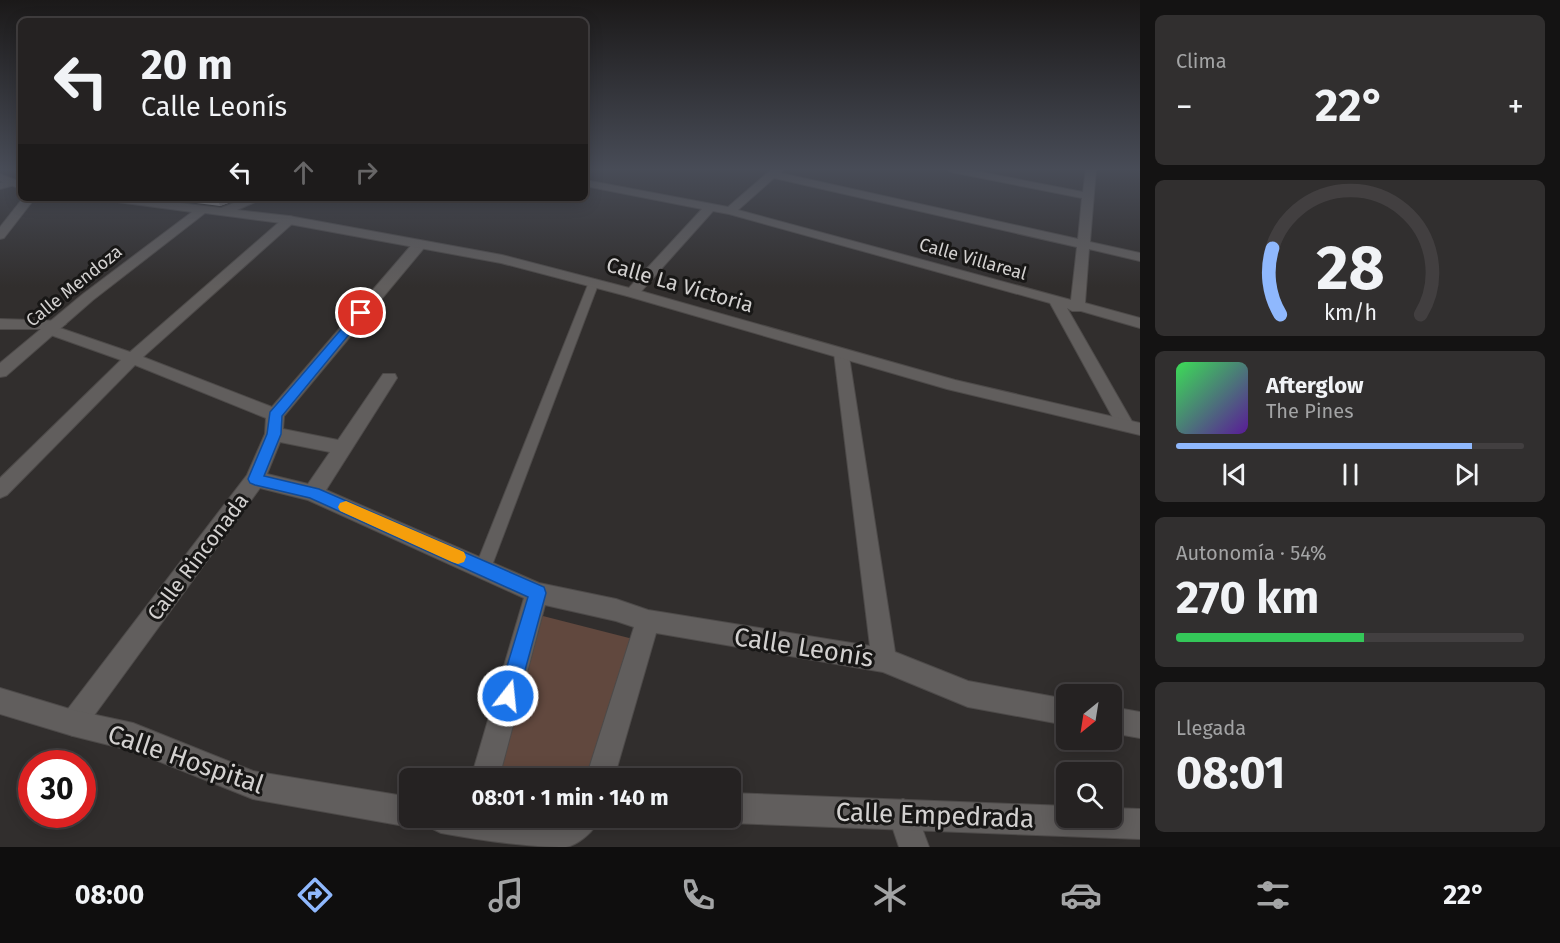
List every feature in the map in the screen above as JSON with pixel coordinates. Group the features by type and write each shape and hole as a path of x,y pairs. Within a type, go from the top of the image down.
{"street":[{"path":"0,235 21,209"},
{"name":"Calle La Victoria","path":"198,209 289,220 502,259 632,292 953,385 1132,427"},
{"name":"Calle Mendoza","path":"0,372 88,297 202,209"},
{"path":"222,211 229,209"},
{"path":"632,292 709,209"},
{"name":"Calle Villareal","path":"718,209 876,249 1077,308 1140,323"},
{"path":"929,209 1083,246 1140,257"},
{"path":"1077,308 1087,209"},
{"path":"0,490 131,359 289,220"},
{"name":"Calle Rinconada","path":"73,723 255,479 275,424 419,245"},
{"path":"1056,301 1132,427"},
{"path":"0,324 54,327 131,359 199,383 275,424 342,448"},
{"path":"842,353 884,660"},
{"path":"314,493 389,378"},
{"name":"Calle Leonís","path":"255,479 314,493 537,593 616,610 648,621 884,660 968,694 1056,710"},
{"path":"487,768 537,593"},
{"path":"603,768 648,621"},
{"name":"Calle Hospital","path":"0,701 73,723 134,737 253,785 399,810"},
{"path":"1122,722 1140,725"},
{"name":"Calle Empedrada","path":"741,808 1140,824"},
{"path":"903,814 914,847"},
{"path":"501,828 554,843 573,828"}],"lane":[{"path":"483,568 594,282"}],"shaded area":[{"path":"539,615 633,639 594,768 506,768 498,766"}],"slow traffic":[{"path":"346,507 458,557"}],"route":[{"path":"361,313 275,415 274,434 255,479 314,493 537,593 508,696"}]}
